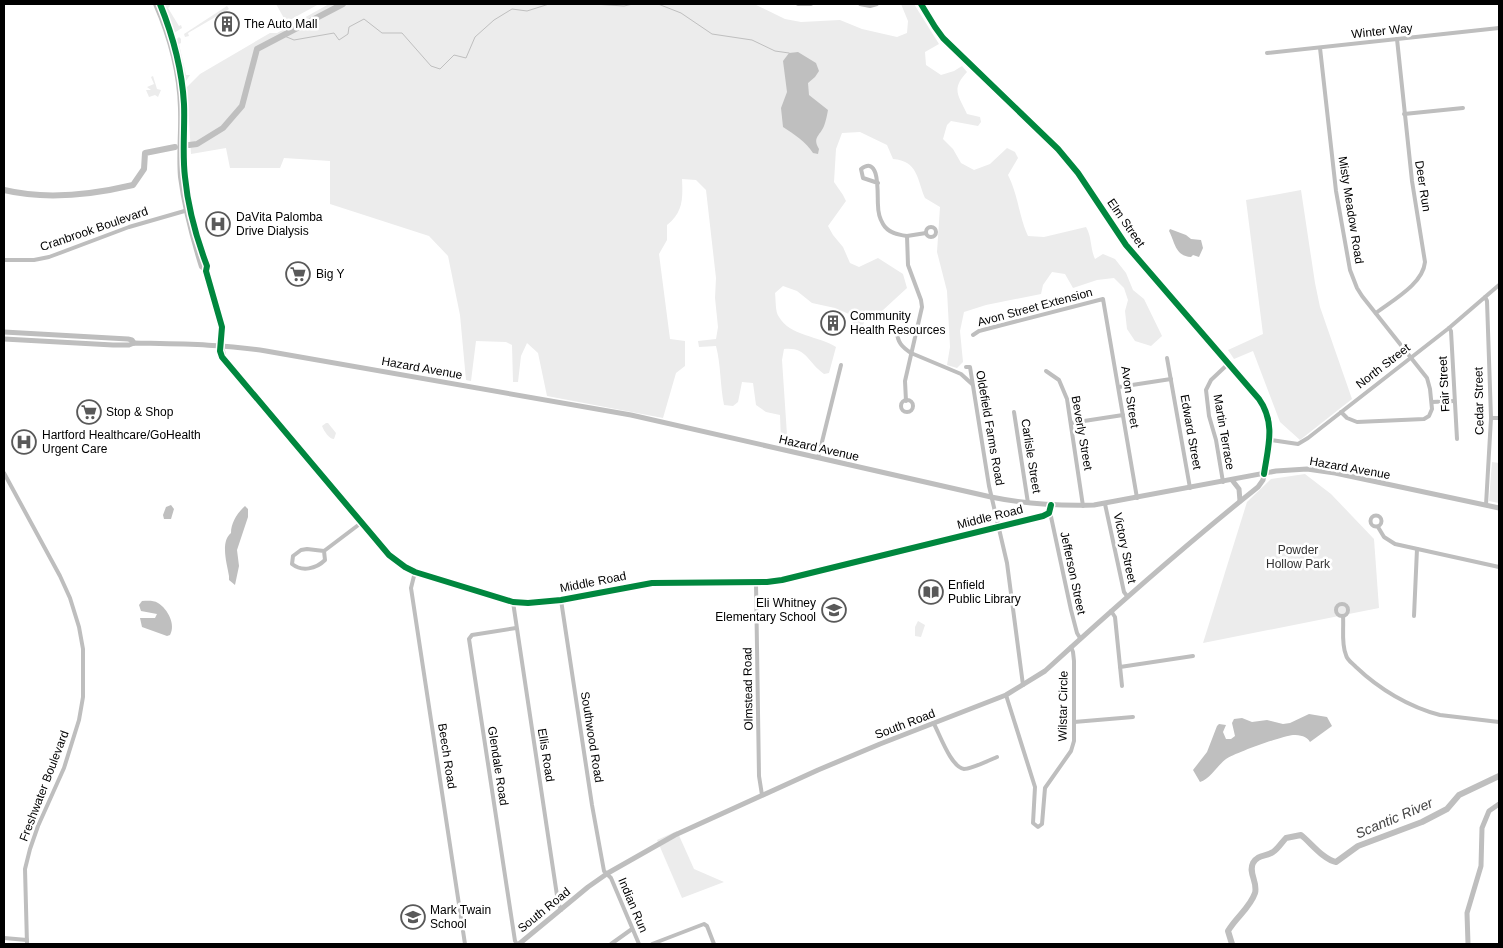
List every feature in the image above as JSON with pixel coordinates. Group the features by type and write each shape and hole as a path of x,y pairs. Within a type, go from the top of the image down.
{"main road":[{"name":"Hazard Avenue","path":"4,332 130,340 134,343"},
{"path":"78,343 91,337"},
{"name":"Hazard Avenue","path":"4,339 129,345 134,343 222,346 266,351 583,406 662,422 991,497 1028,503 1083,506 1105,504 1295,469 1320,470 1499,508"},
{"name":"South Road","path":"518,944 608,874 674,835 880,744 1006,695 1024,685 1045,671 1204,529 1258,487 1263,480 1264,474"},
{"path":"1232,480 1239,490 1240,501"},
{"path":"1468,944 1467,913 1482,866 1482,828 1489,811 1499,804"}],"street":[{"path":"155,4 170,38"},
{"path":"160,4 170,38"},
{"path":"798,4 812,4"},
{"path":"860,4 870,6 877,4"},
{"name":"Elm Street","path":"922,4 934,27 944,38 1058,149 1078,173 1126,245 1265,407 1270,424 1271,440 1264,474"},
{"name":"Winter Way","path":"1267,53 1499,28"},
{"name":"Middle Road","path":"170,38 185,122 180,175 201,267 206,271 221,325 225,360 388,555 405,567 415,572 513,602 528,604 561,600 652,583 756,583 788,579 1043,516 1050,512"},
{"name":"Deer Run","path":"1376,313 1417,281 1424,268 1424,254 1412,181 1396,39"},
{"name":"Misty Meadow Road","path":"1320,48 1336,191 1350,270 1357,288 1427,378 1432,402"},
{"path":"1404,114 1463,108"},
{"path":"878,184 863,178 861,168 870,166 877,176 878,184 878,206 884,225 889,231 898,236 926,233"},
{"name":"Cranbrook Boulevard","path":"4,260 34,260 49,257 129,227 188,210"},
{"path":"906,400 905,381 922,307 908,265 907,236"},
{"name":"North Street","path":"1271,440 1290,443 1303,442 1449,328 1499,284"},
{"name":"Cedar Street","path":"1485,297 1487,301 1491,418 1486,505"},
{"name":"Avon Street Extension","path":"973,335 979,330 1103,300"},
{"name":"Avon Street","path":"1103,300 1137,498"},
{"name":"Fair Street","path":"1449,328 1451,331 1457,439"},
{"path":"897,331 897,338 901,346 911,353 961,374 972,384"},
{"name":"Edward Street","path":"1167,358 1190,488"},
{"name":"Martin Terrace","path":"1223,482 1216,440 1208,416 1206,390 1211,380 1228,364"},
{"path":"818,458 840,365"},
{"name":"Oldefield Farms Road","path":"966,367 970,367 991,497 1009,576 1024,685"},
{"name":"Beverly Street","path":"1046,370 1061,384 1067,399 1083,506"},
{"name":"Edward Street","path":"1119,387 1171,379"},
{"path":"1341,412 1347,418 1357,422 1424,419 1430,412 1432,402 1454,401"},
{"name":"Carlisle Street","path":"1014,412 1028,503"},
{"path":"1071,423 1123,415"},
{"path":"1491,418 1499,418"},
{"name":"Freshwater Boulevard","path":"4,473 70,598 79,627 83,649 83,698 79,720 64,768 35,834 25,869 27,942"},
{"name":"Victory Street","path":"1105,504 1124,592 1127,596"},
{"path":"1050,505 1050,512"},
{"name":"Jefferson Street","path":"1050,512 1076,633 1080,638"},
{"path":"324,551 324,560 316,566 301,569 292,564 293,556 301,550 324,551 361,523"},
{"path":"1378,526 1384,537 1390,542 1499,567"},
{"path":"1414,616 1417,549"},
{"name":"Beech Road","path":"415,572 410,588 465,944"},
{"name":"Olmstead Road","path":"756,583 759,774 762,795"},
{"name":"Southwood Road","path":"561,600 597,834 604,870 608,874"},
{"name":"Ellis Road","path":"513,602 558,902 561,910"},
{"path":"1111,611 1115,617 1122,686"},
{"path":"1343,616 1343,638 1346,658 1365,676 1384,690 1433,714 1499,722"},
{"name":"Glendale Road","path":"516,628 472,635 469,639 499,842 515,941 518,944"},
{"name":"Wilstar Circle","path":"1006,695 1035,787 1034,823 1038,827 1042,824 1045,788 1070,751 1074,741 1073,652 1070,647"},
{"path":"1120,667 1193,656"},
{"path":"1074,722 1133,717"},
{"path":"934,724 948,753 959,767 966,769 998,757"},
{"path":"1035,787 1045,788"},
{"name":"Indian Run","path":"608,874 639,944"},
{"name":"Indian Run","path":"652,944 704,924 707,926 714,944"},
{"path":"611,944 632,930"},
{"path":"4,938 27,942"}],"green space":[{"path":"169,4 168,8 182,28 174,33 163,6"},
{"path":"276,4 319,4 288,21 285,20"},
{"path":"329,4 754,4 785,19 801,22 840,20 862,29 897,37 907,33 908,21 901,4 914,4 939,44 925,52 926,65 941,75 962,66 967,72 959,83 959,97 967,114 980,117 981,122 978,126 951,121 947,125 943,139 953,149 961,163 974,170 990,164 1007,148 1015,152 1018,158 1008,175 1028,236 1044,237 1086,227 1095,259 1103,254 1115,259 1126,273 1133,290 1144,299 1162,336 1151,346 1135,341 1127,329 1125,311 1128,300 1124,288 1114,278 1097,280 1073,288 1065,274 1052,272 1043,285 1041,294 986,305 964,312 960,331 963,362 957,368 947,365 950,347 947,291 937,252 940,207 925,198 912,167 901,160 893,159 887,145 860,132 842,133 836,149 834,182 846,201 828,226 843,247 850,263 859,267 878,258 903,274 907,288 882,311 865,319 862,328 855,327 849,314 835,308 812,303 797,291 783,286 775,293 777,312 784,323 797,332 836,347 829,373 824,374 798,350 784,349 782,360 787,435 784,441 781,441 780,415 766,412 756,405 753,383 742,382 738,402 733,406 724,405 716,346 699,347 698,341 716,339 718,327 715,298 716,278 706,190 696,180 682,179 681,205 676,215 667,225 667,240 659,254 670,339 685,341 685,366 676,373 663,418 547,396 538,353 527,343 521,356 518,382 513,382 512,345 506,342 476,341 471,381 466,380 460,315 448,256 429,236 330,204 330,161 284,158 280,168 230,168 226,148 191,154 187,87 200,74 270,33 277,33"},
{"path":"227,6 229,9 188,33 189,36 185,37 184,34"},
{"path":"179,37 181,39 179,44 186,75 190,75 186,81 183,80 175,41"},
{"path":"153,76 157,89 161,90 158,97 155,95 149,97 146,90 151,90 147,87 154,84 151,77"},
{"path":"1301,190 1320,307 1352,399 1300,440 1280,422 1253,351 1234,359 1228,350 1263,334 1246,200"},
{"path":"326,423 336,433 334,439 325,432 322,426"},
{"path":"1492,462 1499,463 1499,503 1489,501"},
{"name":"Powder Hollow Park","path":"1305,474 1331,494 1374,539 1379,608 1203,643 1247,502 1271,479"},
{"path":"918,621 925,625 921,637 915,636 915,627"},
{"path":"677,831 694,869 724,882 682,898 657,840"}],"shaded area":[{"path":"798,52 816,63 819,71 808,83 809,95 828,110 824,126 816,139 819,149 818,154 813,153 795,135 783,127 781,108 787,92 783,61 789,53"},
{"path":"1170,229 1191,239 1201,240 1203,248 1199,257 1182,254 1176,248 1169,231"},
{"path":"171,505 174,509 171,519 164,519 163,515 166,507"},
{"path":"245,506 248,509 248,517 237,550 239,566 235,585 229,580 225,547 235,518"},
{"path":"142,601 156,602 165,609 172,627 170,635 167,636 142,627 140,618 155,618 157,614 141,611 139,605"},
{"path":"1309,714 1327,717 1332,726 1310,742 1303,736 1293,735 1269,741 1239,753 1226,759 1207,778 1200,782 1193,770 1207,752 1219,724 1226,725 1223,732 1226,739 1231,739 1235,736 1232,723 1234,719 1242,718 1252,722 1267,720 1283,724 1290,723"}],"waterway":[{"path":"189,145 197,144 223,128 242,106 257,49 343,4"},
{"path":"282,35 294,40 334,33 339,40 348,34 349,27 364,19 382,33 402,33 431,66 440,69 454,55 466,58 475,37 494,20 512,9 527,11 549,4 580,4"},
{"path":"593,4 624,6 633,4"},
{"path":"658,4 681,13 712,34 752,40 775,51 789,53"},
{"path":"4,190 36,195 68,195 85,194 133,185 144,169 145,153 175,147"},
{"name":"Scantic River","path":"1232,944 1228,931 1250,903 1255,893 1253,863 1257,858 1275,851 1286,838 1301,835 1322,855 1336,862 1358,846 1422,822 1447,809 1459,795 1499,776"}],"cycle path":[{"path":"160,4 173,40 179,65 184,104 184,168 186,189 193,222 207,266 206,271 222,327 220,351 222,357 389,555 405,567 415,572 513,602 528,603 561,600 652,583 767,582 782,580 1043,516 1049,513 1051,505"},
{"path":"921,4 943,38 1058,149 1078,173 1126,245 1259,399 1268,417 1269,426 1269,445 1264,474"}],"place":[{"name":"The Auto Mall","path":"227,24"},
{"name":"DaVita Palomba Drive Dialysis","path":"218,224"},
{"name":"Big Y","path":"298,274"},
{"name":"Community Health Resources","path":"833,323"},
{"name":"Stop & Shop","path":"89,412"},
{"name":"Hartford Healthcare/GoHealth Urgent Care","path":"24,442"},
{"name":"Enfield Public Library","path":"931,592"},
{"name":"Eli Whitney Elementary School","path":"834,610"},
{"name":"Mark Twain School","path":"413,917"}]}
